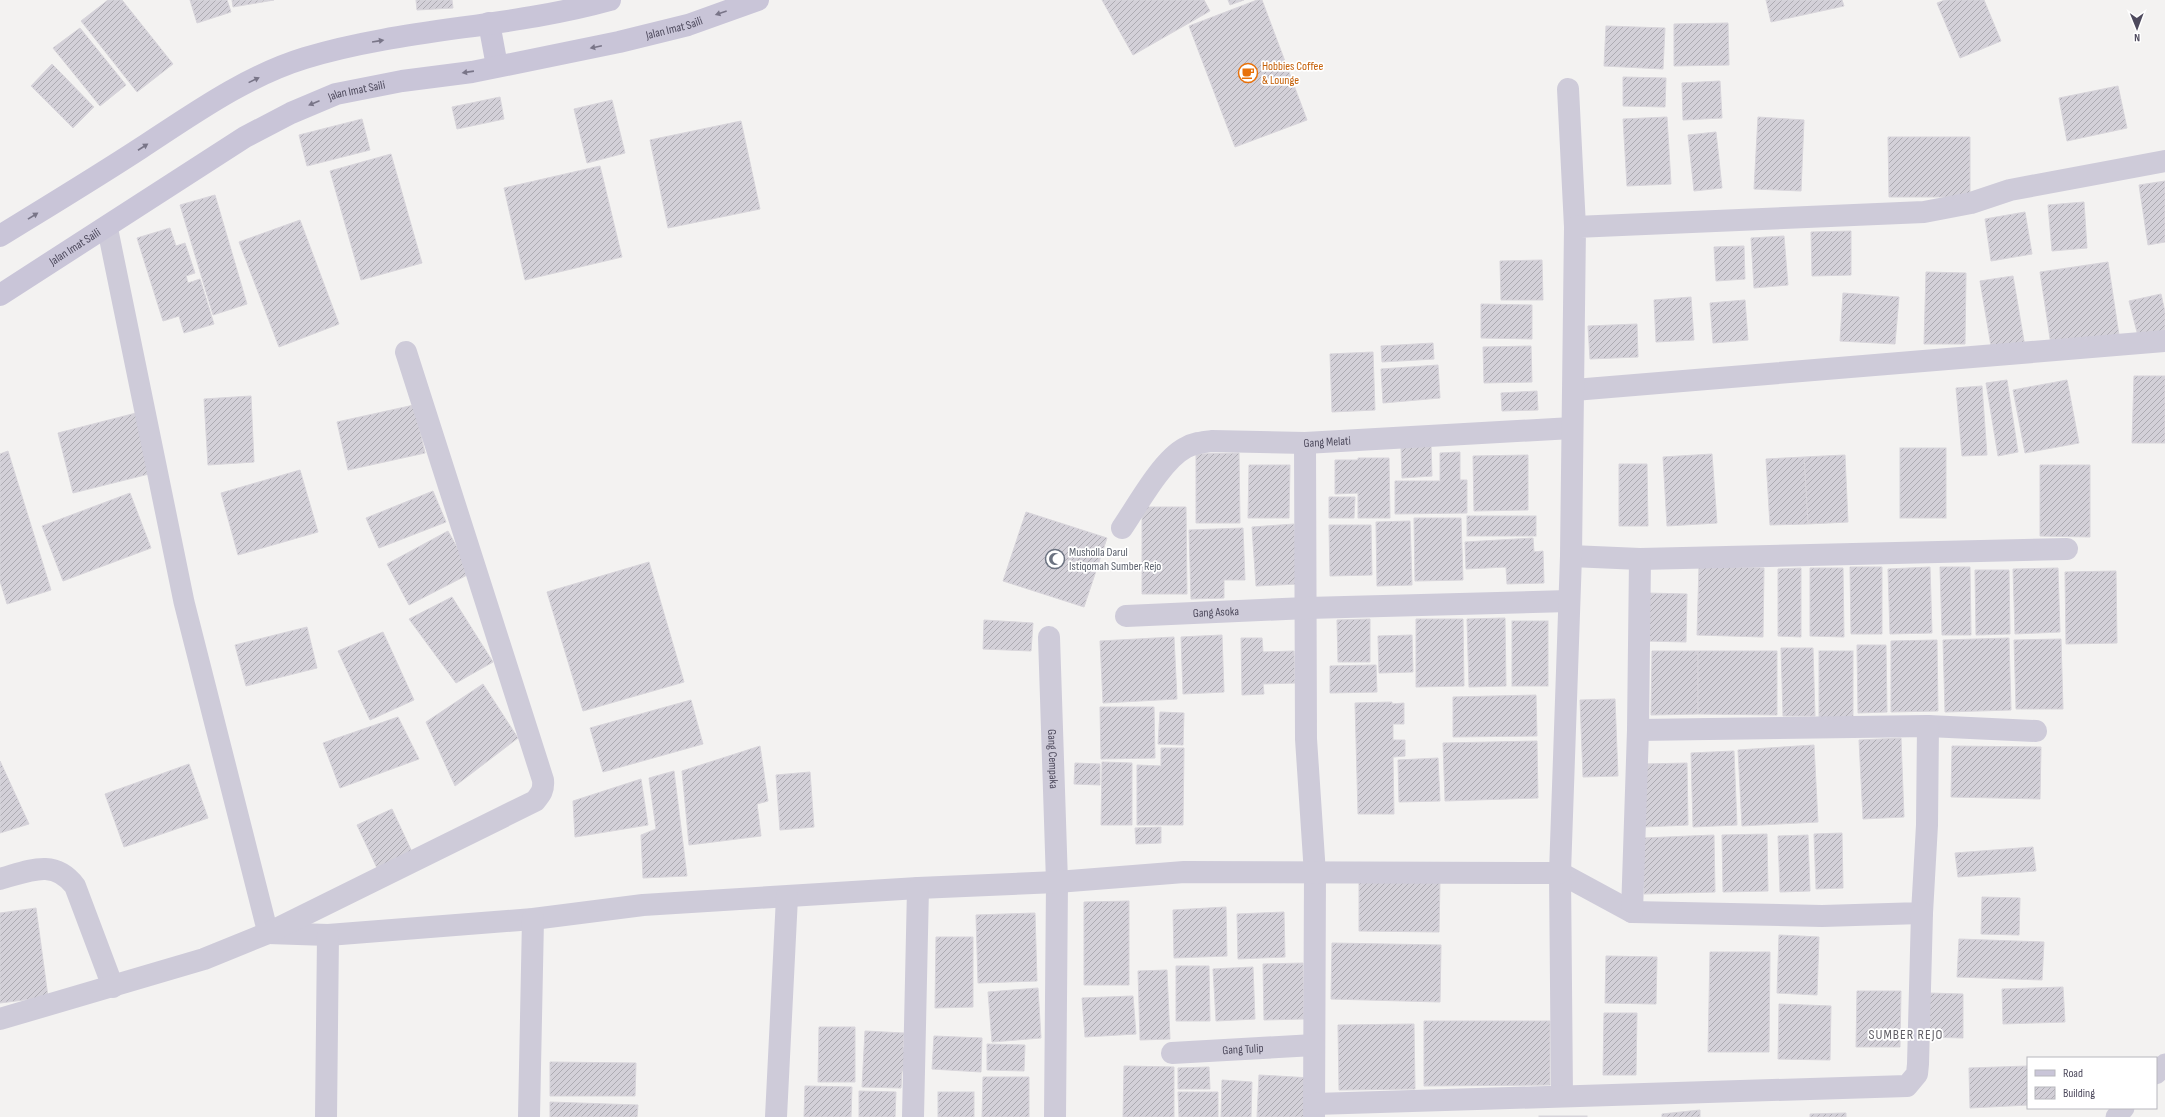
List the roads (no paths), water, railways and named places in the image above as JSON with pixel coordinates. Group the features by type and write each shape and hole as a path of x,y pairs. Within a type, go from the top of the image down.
{"main road":[{"path":"0,236 141,148 202,107 255,79 303,58 356,45 569,11 610,0"},
{"name":"Jalan Imat Saili","path":"0,295 245,137 291,113 336,94 402,80 497,66 619,42 673,29 758,0"},
{"path":"489,23 497,66"}],"street":[{"path":"1562,1096 1560,873 1571,556 1575,228 1568,90"},
{"path":"1575,228 1924,212 1971,203 2010,190 2165,161"},
{"path":"1574,390 2165,341"},
{"path":"0,1019 204,959 268,933 535,801 541,794 544,787 406,352"},
{"name":"Gang Melati","path":"1122,528 1173,456 1186,447 1212,441 1306,443 1572,428"},
{"path":"1306,443 1306,739 1315,874 1314,1110 1562,1096 1907,1086 1917,1074 1918,1064 1922,913 1927,825 1928,726"},
{"path":"1571,556 1640,559 2067,549"},
{"path":"1632,912 1638,730 1640,559"},
{"name":"Gang Asoka","path":"1126,616 1306,608 1569,601"},
{"name":"Gang Cempaka","path":"1050,637 1057,882 1055,1117"},
{"path":"1638,730 1928,726 2036,731"},
{"path":"0,879 44,869 55,869 67,875 75,886 113,987"},
{"path":"268,933 328,935 533,919 643,905 918,888 1057,882 1184,872 1315,874 1560,873 1632,912 1822,916 1922,913"},
{"path":"913,1117 918,888"},
{"path":"776,1117 787,897"},
{"path":"528,1117 533,919"},
{"path":"326,1117 328,935"},
{"name":"Gang Tulip","path":"1172,1053 1314,1045"}],"lane":[{"path":"106,226 184,602 268,933"},
{"path":"2157,1073 2165,1064"},
{"path":"2116,1117 2123,1109"}],"place":[{"name":"Hobbies Coffee & Lounge","path":"1248,73"},
{"name":"Musholla Darul Istiqomah Sumber Rejo","path":"1055,559"}],"district":[{"name":"SUMBER REJO","path":"1906,1034"}]}
